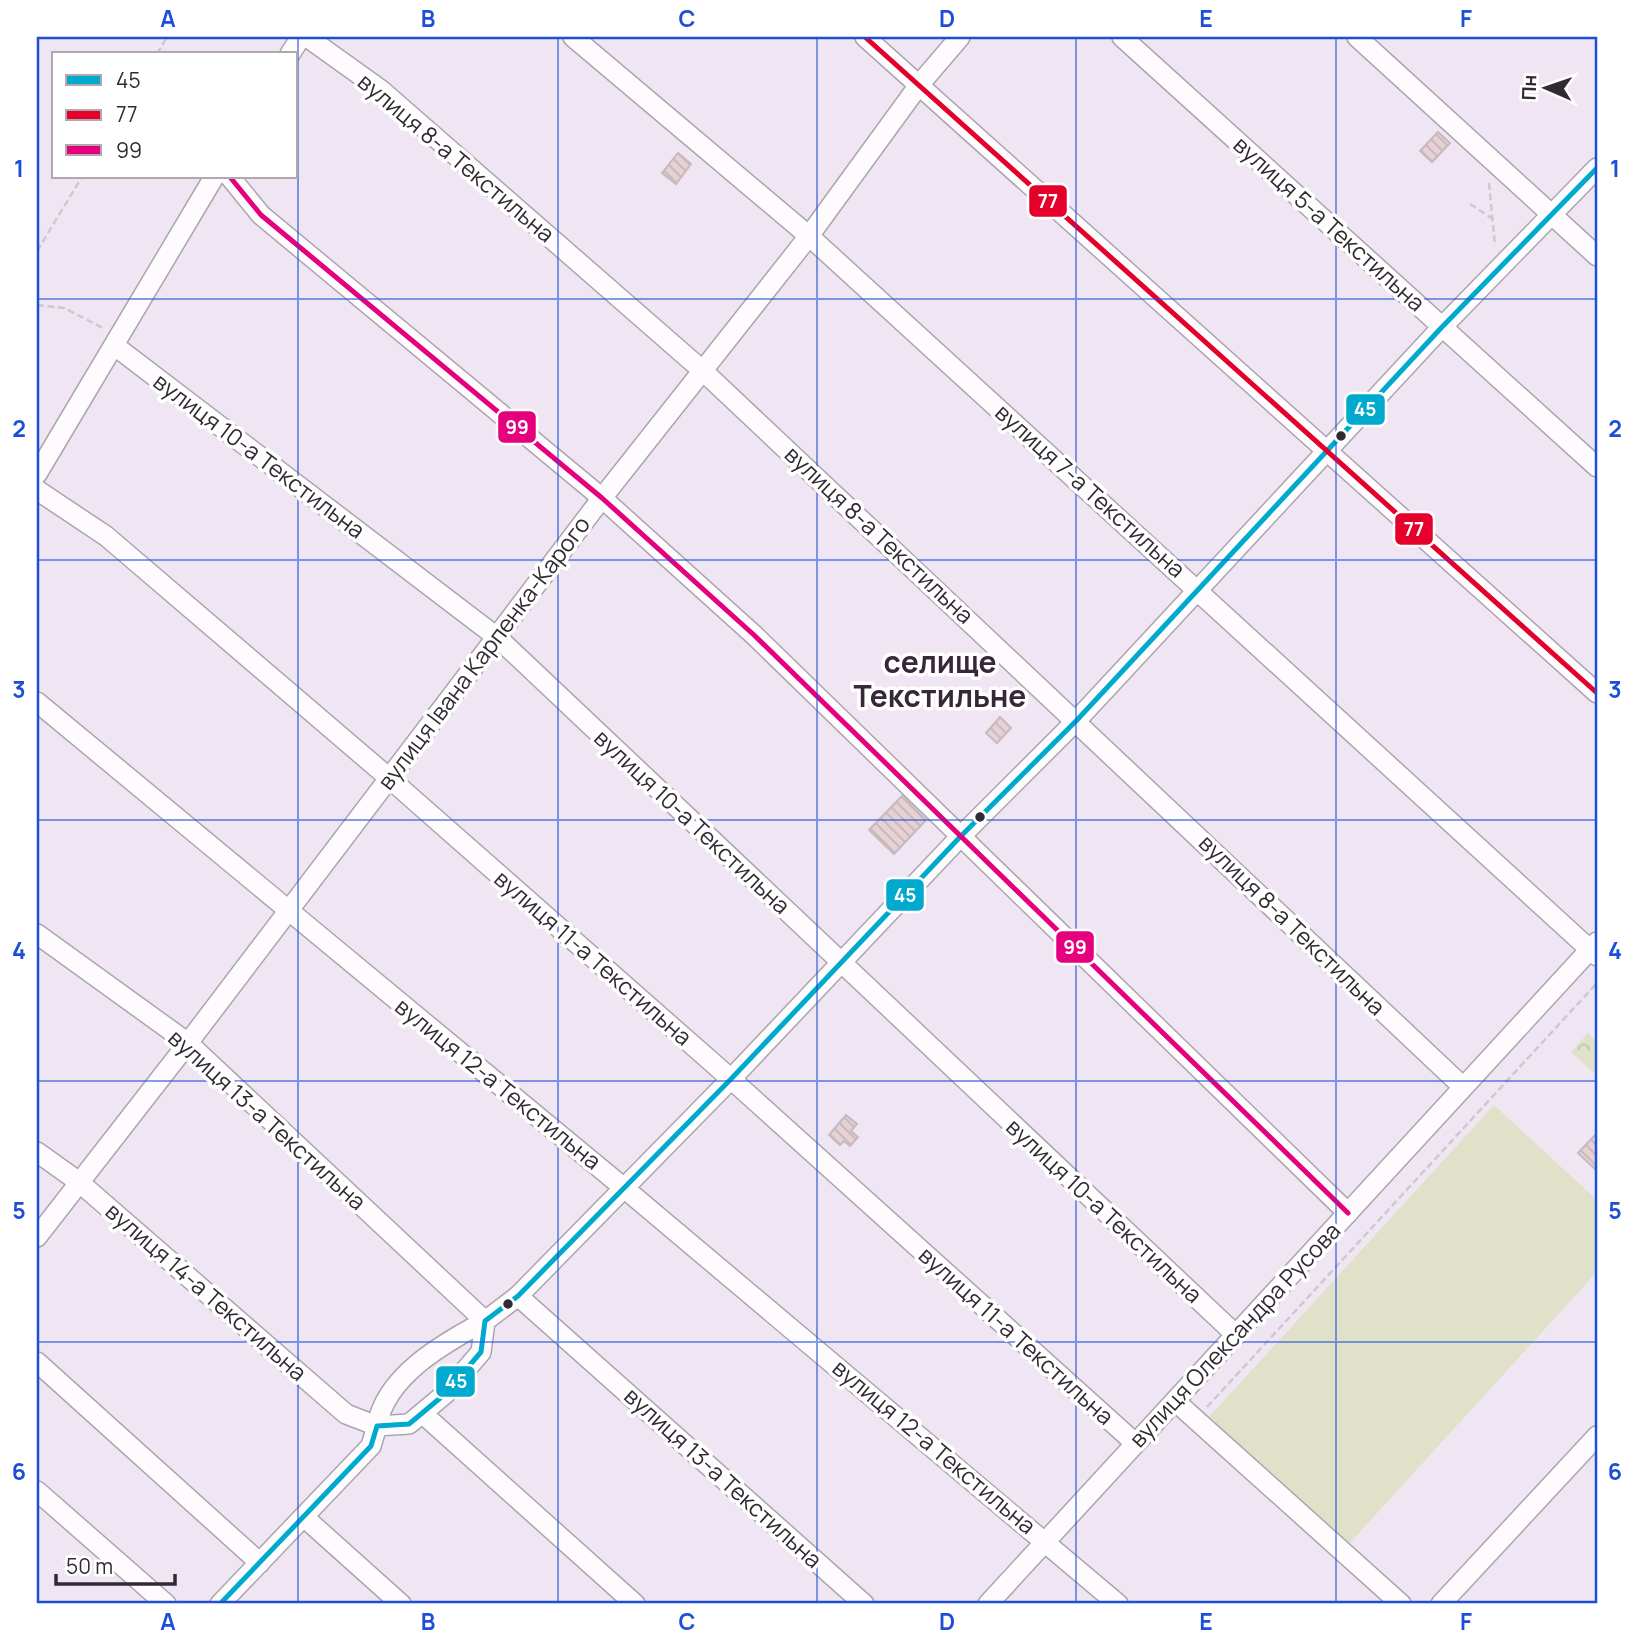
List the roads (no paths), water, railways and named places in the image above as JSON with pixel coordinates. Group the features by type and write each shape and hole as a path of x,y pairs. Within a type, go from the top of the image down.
{"street":[{"path":"291,52 301,37"},
{"name":"вулиця 8-а Текстильна","path":"307,37 381,90 704,371 1462,1086"},
{"name":"вулиця 7-а Текстильна","path":"573,37 808,236 1595,949"},
{"path":"865,37 1597,693"},
{"name":"вулиця Івана Карпенка-Карого","path":"37,1237 498,638 602,498 808,236 919,85 960,37"},
{"name":"вулиця 5-а Текстильна","path":"1122,37 1597,467"},
{"path":"1357,37 1597,256"},
{"path":"220,1604 371,1446 379,1412 388,1396 437,1346 485,1321 518,1296 731,1079 960,837 1077,720 1442,327 1597,168"},
{"path":"37,474 213,178"},
{"path":"231,178 261,215 602,498 754,635 1348,1213"},
{"name":"вулиця 10-а Текстильна","path":"118,341 498,638 1236,1335"},
{"name":"вулиця 11-а Текстильна","path":"37,490 106,536 389,778 731,1079 1135,1443"},
{"name":"вулиця 12-а Текстильна","path":"37,702 624,1188 1118,1604"},
{"name":"вулиця 13-а Текстильна","path":"37,934 188,1043 485,1321"},
{"name":"вулиця Олександра Русова","path":"988,1604 1462,1086 1595,949"},
{"name":"вулиця 14-а Текстильна","path":"37,1152 79,1182 346,1413 377,1426"},
{"name":"вулиця 13-а Текстильна","path":"518,1296 864,1604"},
{"path":"377,1426 409,1423 423,1414 460,1378 481,1352 485,1321"},
{"path":"37,1362 260,1563"},
{"path":"1175,1401 1401,1604"},
{"path":"423,1414 635,1604"},
{"path":"1441,1604 1597,1436"},
{"path":"37,1490 166,1604"},
{"path":"305,1518 401,1604"}],"district":[{"name":"селище Текстильне","path":"940,680"}]}
